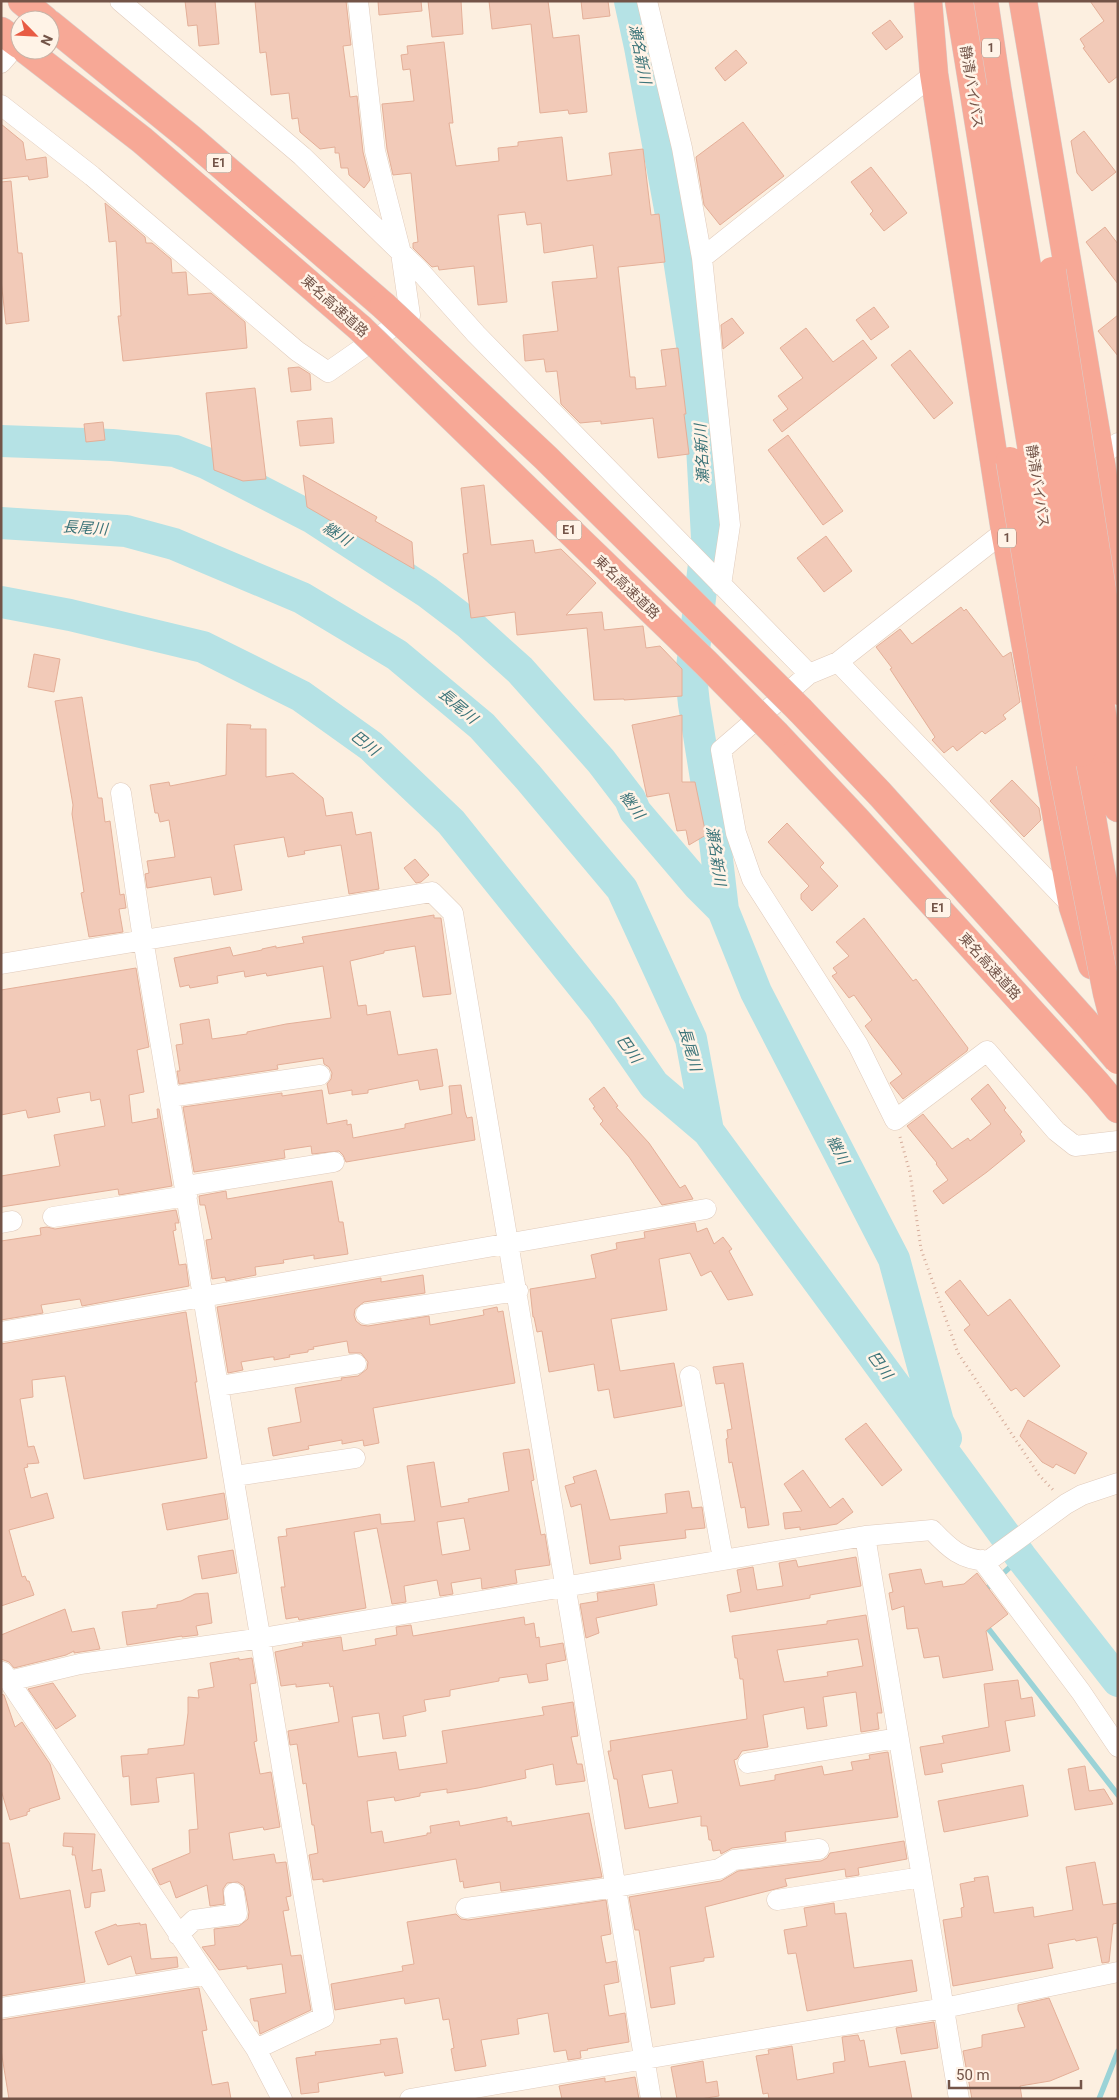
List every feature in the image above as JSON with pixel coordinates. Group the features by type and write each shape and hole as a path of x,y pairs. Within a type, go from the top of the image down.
{"highway":[{"path":"22,1 33,10"},
{"name":"1","path":"928,1 934,74 1005,531 1073,907 1109,1027"},
{"name":"1","path":"938,1 1010,461 1060,758 1107,992 1109,1027 1108,1076"},
{"name":"静清バイパス","path":"959,1 1118,971"},
{"name":"静清バイパス","path":"984,1 1118,808"},
{"path":"1010,1 1118,691"},
{"path":"1023,1 1109,450 1118,580"},
{"name":"E1","path":"60,32 190,138 384,306 546,458 800,710 1109,1027 1118,1060"},
{"name":"東名高速道路","path":"27,60 142,140 360,328 706,663 1108,1076 1118,1109"}],"street":[{"path":"120,1 302,156 401,253 476,334 809,674"},
{"path":"1,105 92,176 297,351 328,372 410,315 401,253 375,151 358,1"},
{"path":"646,1 682,148 702,258 730,525 721,585"},
{"path":"702,258 934,74"},
{"path":"1109,450 838,662 809,674 720,750 736,833 752,879 858,1045 895,1120 987,1051 1056,1130 1075,1146 1118,1141"},
{"path":"838,662 1073,907"},
{"path":"121,793 324,2017 256,2049"},
{"path":"1,964 432,892 453,913 518,1291 651,2099"},
{"path":"170,1097 320,1075"},
{"path":"53,1217 334,1162"},
{"path":"1,1332 510,1244 706,1208"},
{"path":"366,1314 518,1291"},
{"path":"219,1386 356,1364"},
{"path":"690,1376 723,1560"},
{"path":"235,1476 355,1458"},
{"path":"282,2099 256,2049 204,1975 4,1675 262,1638 566,1585 865,1536 932,1530 951,1550 975,1560 985,1560 1082,1495 1118,1483"},
{"path":"865,1536 960,2099"},
{"path":"985,1560 1081,1692 1118,1748"},
{"path":"748,1763 898,1738"},
{"path":"466,1908 616,1887 719,1869 734,1860 819,1849"},
{"path":"777,1900 922,1877"},
{"path":"178,1935 194,1920 237,1914 234,1893"},
{"path":"410,2099 944,2008 1118,1972"},
{"path":"1,2008 204,1975"}],"path":[{"path":"895,1120 910,1173 921,1249 958,1353 1039,1475 1063,1506"}],"building":[{"path":"185,1 215,1 219,44 199,46 197,25 188,26"},
{"path":"255,1 346,1 351,45 343,46 350,97 357,96 363,152 370,180 364,188 349,175 348,168 341,168 339,153 335,153 335,147 320,149 300,132 298,118 292,119 289,93 271,95 266,52 260,53"},
{"path":"378,1 421,1 422,11 379,15"},
{"path":"428,1 461,1 463,34 432,37"},
{"path":"489,1 548,1 553,38 579,35 587,112 569,114 568,110 540,113 531,24 492,29"},
{"path":"581,1 608,1 610,16 583,19"},
{"path":"1090,1 1118,1 1118,76 1109,83 1083,48 1085,47 1080,39 1104,21"},
{"path":"890,20 903,37 886,50 872,33"},
{"path":"444,42 453,123 449,123 456,166 499,161 498,148 518,146 518,142 562,137 567,181 612,175 609,153 643,149 651,215 659,214 665,262 618,267 630,377 635,377 636,389 666,386 661,350 678,348 689,454 658,458 653,418 601,424 601,421 580,423 561,404 557,371 546,372 544,359 525,361 523,335 558,331 552,282 597,278 593,245 544,253 541,223 527,225 525,212 498,215 507,302 478,305 474,266 439,270 438,266 432,267 413,248 413,243 418,242 411,173 393,175 387,149 382,104 414,101 410,69 403,70 401,55 408,54 407,46"},
{"path":"736,50 747,63 725,81 715,68"},
{"path":"743,122 784,176 720,225 704,205 696,157"},
{"path":"1,124 23,142 26,160 46,157 48,177 29,180 28,176 1,179"},
{"path":"1084,131 1116,172 1092,191 1077,173 1071,141"},
{"path":"871,167 907,213 884,231 870,214 873,211 851,182"},
{"path":"11,181 18,253 22,253 29,321 6,324 1,280 1,182"},
{"path":"105,203 145,237 146,243 152,243 171,259 172,273 186,272 188,295 211,293 245,322 247,348 123,361 118,316 121,316 116,241 109,242"},
{"path":"1105,227 1118,244 1118,284 1086,242"},
{"path":"874,307 889,327 871,340 856,320"},
{"path":"1118,315 1118,356 1098,331"},
{"path":"732,318 744,333 723,349 721,325"},
{"path":"806,328 833,362 863,340 877,358 782,432 773,420 788,409 778,396 803,378 780,348"},
{"path":"910,350 953,403 934,419 891,365"},
{"path":"299,367 310,374 311,390 291,392 288,368"},
{"path":"255,388 266,479 243,481 214,470 206,393"},
{"path":"332,418 334,443 300,446 297,421"},
{"path":"103,422 105,440 86,442 84,424"},
{"path":"788,435 843,511 823,525 768,450"},
{"path":"303,475 377,517 375,521 412,542 414,569 307,507"},
{"path":"484,485 491,545 533,540 535,553 561,549 596,583 566,615 602,612 604,630 643,626 646,648 660,646 682,669 682,696 594,700 587,628 517,635 515,612 471,618 463,554 468,553 461,488"},
{"path":"826,536 852,571 824,592 797,558"},
{"path":"961,607 964,611 966,609 1003,657 1011,652 1020,702 1003,715 1006,719 985,734 982,731 957,751 953,746 944,753 932,740 935,737 890,669 892,668 876,647 900,629 912,644"},
{"path":"34,654 60,659 54,692 28,687"},
{"path":"82,697 98,798 102,798 105,822 110,821 120,895 124,894 126,908 119,909 123,932 89,937 81,893 84,892 72,814 73,805 55,701"},
{"path":"682,715 682,782 695,782 706,835 689,845 686,830 677,831 669,793 647,797 632,725"},
{"path":"227,724 251,725 250,729 266,729 266,777 293,773 323,798 326,816 352,812 356,835 371,832 379,889 349,894 341,845 304,851 305,854 288,857 284,837 234,845 242,890 214,895 211,877 147,888 145,874 149,873 147,861 175,857 169,820 160,822 158,813 155,813 150,785 169,782 170,786 226,775"},
{"path":"1012,780 1039,808 1041,820 1024,837 990,801"},
{"path":"787,823 824,863 820,867 838,886 812,911 801,899 801,894 809,886 768,842"},
{"path":"415,859 429,875 421,882 416,883 404,868"},
{"path":"434,915 434,918 441,918 451,994 423,997 415,946 384,951 384,953 350,961 358,1006 366,1005 367,1015 390,1011 398,1055 437,1049 443,1086 420,1090 418,1080 368,1090 368,1093 352,1095 352,1090 329,1094 327,1084 331,1079 332,1073 329,1067 324,1064 323,1058 277,1065 278,1069 179,1084 177,1071 180,1071 176,1045 183,1044 180,1024 209,1019 212,1039 247,1034 247,1032 286,1024 331,1018 323,966 267,976 266,973 245,977 244,971 217,976 218,983 190,988 189,985 180,987 174,958 230,947 233,956 276,946 276,948 304,943 302,937"},
{"path":"864,918 913,981 916,979 968,1048 967,1051 903,1099 890,1083 902,1074 865,1026 872,1020 854,995 849,998 832,976 837,973 833,968 849,956 836,942"},
{"path":"136,968 149,1047 137,1050 144,1092 129,1095 132,1123 158,1118 157,1109 159,1109 172,1186 119,1195 118,1189 1,1207 1,1176 60,1166 54,1135 105,1126 100,1099 91,1101 90,1092 57,1098 60,1112 28,1118 26,1110 1,1115 1,990"},
{"path":"988,1084 1006,1108 1004,1110 1022,1132 1020,1134 1025,1141 943,1204 933,1191 948,1180 937,1163 907,1126 923,1114 952,1149 968,1138 970,1141 991,1124 971,1099"},
{"path":"461,1085 465,1112 467,1118 472,1117 475,1140 346,1162 339,1151 312,1154 311,1146 284,1150 285,1158 194,1172 183,1107 282,1093 282,1096 322,1090 327,1124 347,1120 347,1125 351,1124 353,1138 405,1128 405,1124 452,1114 449,1086"},
{"path":"604,1087 618,1106 616,1107 649,1143 680,1188 685,1185 693,1199 662,1205 629,1157 600,1124 603,1121 589,1099"},
{"path":"332,1181 339,1222 343,1222 348,1254 314,1259 314,1255 283,1260 284,1263 255,1267 256,1275 226,1281 225,1277 212,1279 206,1240 212,1239 205,1205 200,1205 199,1196 226,1191 227,1199"},
{"path":"176,1210 179,1223 175,1223 176,1230 173,1231 179,1265 186,1264 189,1286 82,1306 80,1299 41,1305 43,1313 1,1320 1,1241 41,1235 40,1228 55,1229"},
{"path":"695,1223 697,1232 707,1228 714,1244 723,1237 732,1249 729,1251 753,1295 728,1300 711,1271 701,1276 690,1253 659,1259 667,1310 611,1319 620,1371 674,1363 682,1406 614,1418 609,1389 598,1391 594,1364 549,1372 542,1331 537,1332 533,1317 530,1289 596,1278 591,1255 617,1249 616,1243 645,1238 644,1232"},
{"path":"423,1275 425,1293 364,1302 355,1309 356,1321 361,1325 368,1326 429,1316 430,1325 484,1315 483,1310 497,1307 498,1312 503,1311 515,1383 373,1408 379,1443 364,1446 363,1440 342,1444 342,1440 308,1446 309,1449 273,1456 268,1428 301,1422 295,1388 358,1376 367,1369 368,1362 361,1353 349,1353 347,1341 313,1347 314,1349 308,1350 308,1352 289,1355 290,1357 274,1360 274,1357 271,1357 241,1362 243,1370 228,1373 217,1307 381,1278 381,1282"},
{"path":"960,1280 988,1316 1010,1299 1060,1366 1024,1397 1016,1388 1011,1391 964,1330 970,1325 945,1292"},
{"path":"186,1312 207,1458 84,1479 65,1376 32,1380 33,1397 20,1399 28,1447 34,1446 39,1463 27,1464 28,1467 24,1468 31,1498 47,1493 54,1518 9,1530 22,1577 25,1576 27,1581 29,1581 34,1595 1,1606 1,1344"},
{"path":"743,1363 769,1525 748,1528 745,1507 741,1508 732,1462 729,1463 726,1439 728,1438 727,1430 732,1429 724,1383 716,1384 713,1367"},
{"path":"1028,1420 1087,1453 1075,1474 1056,1464 1053,1468 1042,1462 1020,1436"},
{"path":"866,1423 902,1470 882,1486 845,1439"},
{"path":"529,1449 534,1480 531,1481 541,1535 545,1534 550,1565 515,1570 517,1583 482,1589 481,1578 451,1583 453,1594 440,1596 437,1580 404,1586 406,1602 392,1604 377,1528 354,1532 366,1608 299,1620 298,1617 286,1619 281,1587 285,1587 278,1537 287,1536 286,1529 380,1514 381,1524 415,1521 407,1466 434,1462 441,1507 469,1502 468,1499 509,1491 503,1453","holes":["464,1518 470,1550 442,1555 437,1522"]},
{"path":"596,1470 610,1520 667,1513 665,1494 689,1491 692,1508 702,1507 705,1528 685,1530 686,1538 619,1546 621,1559 590,1564 581,1504 571,1507 565,1486 575,1483 573,1477"},
{"path":"803,1470 830,1508 843,1498 853,1512 837,1524 800,1530 800,1527 785,1529 783,1513 802,1511 784,1484"},
{"path":"224,1493 228,1519 167,1530 162,1504"},
{"path":"233,1550 237,1573 202,1579 198,1556"},
{"path":"856,1557 861,1586 810,1595 810,1598 730,1612 727,1595 741,1592 737,1570 753,1567 757,1590 783,1586 779,1563 796,1560 798,1567"},
{"path":"921,1569 925,1584 942,1581 943,1587 964,1584 977,1573 1008,1614 986,1631 993,1670 943,1678 939,1656 924,1658 918,1628 907,1629 904,1606 892,1610 889,1593 893,1592 889,1574"},
{"path":"654,1584 657,1605 596,1618 599,1633 586,1638 580,1604 598,1601 597,1593"},
{"path":"208,1593 212,1623 196,1626 198,1635 127,1645 122,1612 157,1608 157,1605 181,1601 195,1594"},
{"path":"65,1609 72,1632 94,1628 100,1649 74,1653 74,1651 66,1655 14,1668 9,1662 1,1659 1,1635"},
{"path":"866,1615 882,1713 877,1713 879,1729 861,1732 856,1692 823,1697 827,1726 807,1729 804,1707 763,1715 768,1747 742,1751 737,1759 734,1760 740,1786 775,1780 775,1775 822,1766 824,1775 853,1770 851,1762 870,1759 869,1755 888,1752 898,1817 785,1832 786,1841 732,1848 721,1854 720,1850 713,1851 707,1826 701,1826 701,1816 625,1829 617,1779 614,1779 608,1751 611,1751 610,1741 747,1719 743,1679 740,1679 732,1636 827,1624 827,1621","holes":["858,1639 863,1666 827,1672 828,1676 784,1682 777,1650","672,1770 678,1803 649,1808 642,1775"]},
{"path":"524,1617 525,1625 534,1623 536,1638 539,1637 540,1647 563,1643 566,1660 546,1664 548,1680 529,1683 527,1674 499,1678 499,1681 450,1690 450,1696 424,1700 426,1711 403,1716 406,1736 383,1739 379,1713 352,1717 358,1757 396,1752 399,1770 447,1763 442,1731 544,1715 542,1707 573,1702 578,1736 571,1737 577,1764 582,1764 585,1781 556,1785 553,1764 525,1770 526,1778 478,1788 447,1793 447,1789 420,1793 420,1796 395,1801 394,1797 367,1801 371,1833 382,1831 384,1843 427,1835 427,1833 431,1833 430,1826 459,1821 460,1826 507,1817 507,1822 511,1821 512,1826 589,1813 602,1877 501,1891 500,1882 464,1888 463,1881 460,1882 456,1859 323,1882 323,1879 313,1880 309,1855 318,1853 314,1825 312,1825 306,1783 303,1784 297,1744 290,1745 288,1731 339,1722 333,1686 330,1687 329,1683 296,1687 296,1684 281,1686 275,1652 303,1646 302,1643 341,1637 343,1651 376,1645 375,1639 397,1635 396,1627 411,1625 413,1636"},
{"path":"239,1658 239,1660 252,1658 256,1683 250,1684 257,1741 254,1742 260,1774 271,1772 280,1827 264,1830 263,1827 229,1833 233,1860 274,1854 276,1863 286,1862 291,1896 286,1897 289,1910 283,1911 291,1956 301,1955 311,2010 260,2034 258,2021 254,2021 250,1999 286,1993 282,1964 247,1969 247,1966 219,1970 202,1947 215,1945 214,1929 239,1926 248,1919 249,1912 244,1886 238,1882 227,1883 223,1889 224,1904 210,1906 207,1885 176,1898 170,1881 160,1885 152,1869 190,1853 189,1830 198,1829 194,1773 156,1778 159,1802 131,1805 129,1776 123,1777 121,1756 148,1754 148,1749 184,1745 188,1697 199,1698 198,1690 214,1687 210,1663"},
{"path":"1018,1680 1021,1699 1032,1697 1035,1716 1005,1721 1010,1751 941,1764 943,1772 925,1775 920,1747 944,1743 942,1736 989,1727 984,1684"},
{"path":"53,1683 76,1716 56,1729 28,1689"},
{"path":"1,1694 4,1695 15,1727 22,1722 50,1764 60,1799 29,1809 30,1811 27,1812 27,1815 10,1820 1,1790"},
{"path":"1085,1766 1089,1791 1104,1789 1113,1804 1075,1810 1068,1769"},
{"path":"1023,1785 1028,1816 944,1832 938,1801"},
{"path":"64,1833 95,1834 92,1871 101,1869 105,1891 91,1893 90,1907 85,1908 75,1855 72,1855 73,1847 63,1846"},
{"path":"904,1841 907,1859 858,1868 859,1875 846,1877 845,1869 785,1879 787,1886 705,1907 714,1957 704,1958 704,1961 670,1967 675,2004 651,2008 639,1930 635,1930 629,1897 721,1881 738,1871 821,1861 827,1858 830,1853"},
{"path":"1,1843 9,1843 20,1899 70,1890 85,1982 1,1996"},
{"path":"1095,1862 1103,1905 1118,1903 1118,1923 1113,1924 1109,1962 1102,1963 1097,1937 1076,1941 1075,1939 1048,1944 1053,1968 953,1986 943,1920 962,1917 961,1908 964,1907 960,1884 975,1881 974,1878 988,1876 994,1913 1033,1907 1034,1917 1073,1910 1066,1867"},
{"path":"606,1900 611,1934 601,1936 606,1963 616,1961 619,1982 604,1985 609,2016 625,2013 629,2042 580,2051 581,2058 568,2060 566,2050 554,2052 548,2013 517,2019 519,2034 481,2040 486,2066 455,2071 451,2049 454,2048 449,2019 443,2020 439,1998 405,2004 404,1998 335,2010 331,1984 403,1971 402,1966 414,1964 407,1922 456,1914 461,1919 468,1920"},
{"path":"834,1903 835,1914 846,1913 854,1968 912,1960 917,1991 807,2011 796,1953 788,1954 784,1930 807,1926 804,1908"},
{"path":"140,1923 140,1925 146,1924 151,1959 177,1957 178,1967 136,1974 131,1956 108,1965 95,1932 116,1924 117,1926"},
{"path":"199,1988 207,2030 202,2031 212,2085 228,2082 231,2099 9,2099 1,2050 1,2020"},
{"path":"1049,1998 1079,2069 1050,2081 1020,2086 1022,2099 972,2099 963,2051 982,2047 982,2035 1025,2027 1018,2010 1018,2005"},
{"path":"934,2022 938,2048 901,2054 896,2028"},
{"path":"858,2035 860,2041 864,2040 869,2067 905,2061 912,2099 769,2099 768,2093 763,2094 756,2056 769,2054 768,2050 792,2046 797,2080 834,2073 833,2063 845,2061 842,2037"},
{"path":"397,2038 403,2073 385,2076 384,2072 318,2083 319,2092 301,2094 296,2058 316,2055 315,2052 381,2044 380,2040"},
{"path":"703,2061 706,2083 717,2081 719,2096 700,2099 677,2099 671,2067"},
{"path":"635,2077 639,2099 562,2099 559,2086 605,2078 605,2082"}],"waterway":[{"name":"瀬名新川","path":"630,1 678,252 699,391 707,538 691,676 712,816 723,910"},
{"name":"継川","path":"1,441 112,445 175,451 206,463 313,518 427,592 469,624 520,670 601,761 630,799 635,811 698,885 723,910 756,992 894,1259 938,1422 946,1438"},
{"name":"長尾川","path":"1,523 126,531 174,544 302,598 397,655 482,726 528,777 622,889 691,1039 708,1131"},
{"name":"巴川","path":"1,602 70,615 203,647 301,696 371,746 451,822 602,1010 654,1085 708,1131 1021,1557 1118,1681"},
{"path":"983,1592 1021,1557"},
{"path":"984,1623 1118,1795"},
{"path":"1099,2099 1118,2051"}]}
